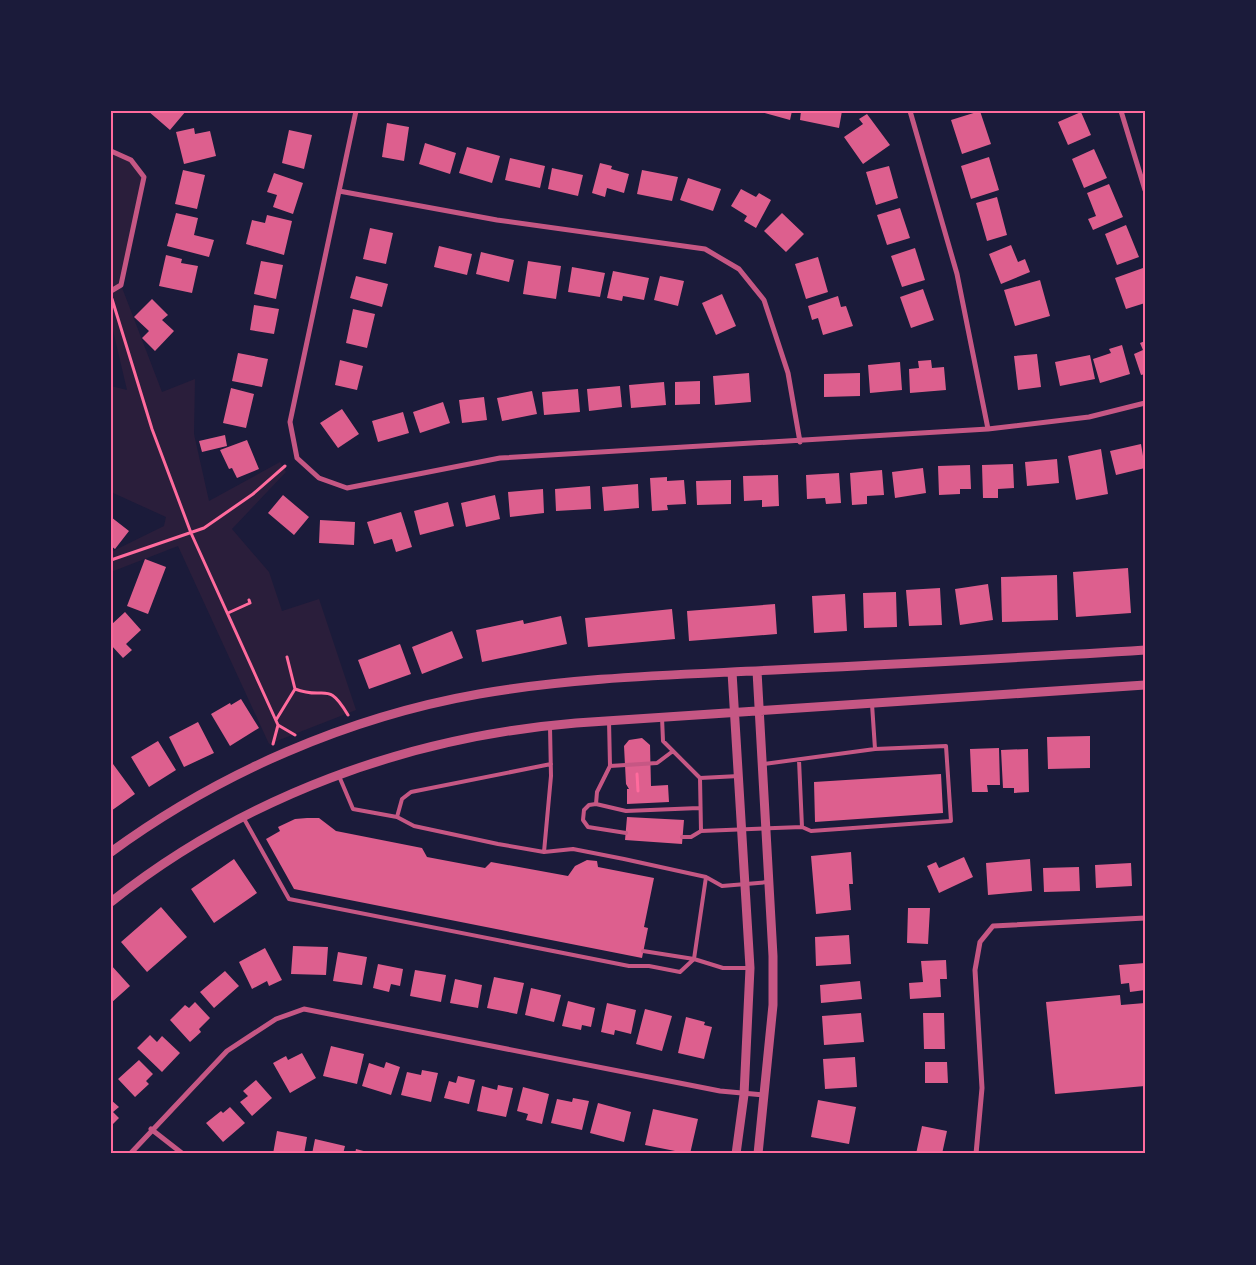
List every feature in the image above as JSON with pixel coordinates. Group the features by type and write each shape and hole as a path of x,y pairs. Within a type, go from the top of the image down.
{"street":[{"path":"356,111 290,422 297,458 319,478 347,488 500,458 800,442 988,429 1089,417 1145,403"},
{"path":"910,111 957,274 988,429"},
{"path":"1121,111 1145,190"},
{"path":"111,151 131,160 144,177 122,285 111,291"},
{"path":"339,191 497,220 705,249 739,269 764,300 788,373 800,442"},
{"path":"111,852 171,812 250,769 342,730 461,697 516,688 732,672 1145,650"},
{"path":"757,671 773,956 773,1005 758,1154"},
{"path":"732,672 747,884 750,968 744,1095 736,1154"},
{"path":"111,902 179,853 243,817 338,774 403,753 449,741 550,725 1145,685"},
{"path":"976,1154 982,1088 975,970 980,942 992,926 1145,918"},
{"path":"130,1154 151,1129 227,1051 276,1019 304,1009 744,1095 765,1095"},
{"path":"151,1129 183,1154"}],"lane":[{"path":"872,703 875,749"},
{"path":"662,717 663,741 700,778 700,831"},
{"path":"596,804 597,792 610,766 609,721"},
{"path":"544,852 551,764 550,725"},
{"path":"682,837 691,837 700,831 802,827 811,831 951,820 946,746 875,749 762,764"},
{"path":"610,766 661,762 674,752"},
{"path":"799,760 802,827"},
{"path":"397,817 402,799 411,792 551,764"},
{"path":"338,774 353,809 397,817 414,826 437,832 544,852 573,849 706,877 722,886 769,882"},
{"path":"700,778 739,776"},
{"path":"626,833 588,828 583,820 584,810 590,805 596,804 626,810 700,808"},
{"path":"243,817 289,899 629,966 649,966 680,972 694,959 706,877"},
{"path":"643,951 694,959 723,968 750,968"}],"path":[{"path":"112,299 152,429 191,532 278,724 295,735"},
{"path":"111,560 191,532 224,516 286,466"},
{"path":"228,613 250,603 249,600"},
{"path":"276,720 295,689 287,657"},
{"path":"295,689 307,694 325,692 335,696 348,715"},
{"path":"273,744 278,724"},
{"path":"637,764 638,790"}],"shaded area":[{"path":"111,151 131,160 144,177 121,285 162,392 195,379 194,434 209,501 280,462 286,472 232,529 269,572 282,611 319,599 356,710 269,744 178,546 111,572 111,552 164,526 166,517 111,492 111,386 127,390 111,322"}],"building":[{"path":"148,111 186,111 170,130"},
{"path":"758,111 792,111 790,120"},
{"path":"801,111 842,111 839,128 800,120"},
{"path":"980,111 991,144 962,154 951,120"},
{"path":"1081,112 1091,135 1068,145 1058,122"},
{"path":"867,114 890,145 863,164 844,137 863,124 859,119"},
{"path":"387,123 409,127 404,161 382,157"},
{"path":"194,128 195,134 210,131 216,156 184,164 176,132"},
{"path":"289,130 312,135 304,169 282,163"},
{"path":"425,143 456,153 450,174 419,164"},
{"path":"467,147 500,156 492,183 459,173"},
{"path":"1094,149 1107,178 1084,188 1072,159"},
{"path":"989,157 999,190 971,199 961,166"},
{"path":"510,158 545,166 540,188 505,180"},
{"path":"600,163 612,166 611,169 629,174 624,193 607,188 605,197 592,193"},
{"path":"889,166 898,198 876,205 866,172"},
{"path":"552,168 583,175 578,196 548,189"},
{"path":"183,170 205,175 197,209 175,204"},
{"path":"642,170 678,177 672,201 637,194"},
{"path":"274,173 303,183 293,214 273,207 277,195 267,192"},
{"path":"688,178 721,189 713,211 680,200"},
{"path":"1109,184 1123,217 1093,230 1088,219 1096,216 1087,193"},
{"path":"741,189 756,197 759,193 771,200 756,228 744,221 747,216 731,206"},
{"path":"997,197 1007,235 987,241 976,203"},
{"path":"900,208 910,238 887,245 877,215"},
{"path":"176,213 198,218 194,235 214,240 209,257 167,246"},
{"path":"782,213 804,234 786,252 764,231"},
{"path":"267,215 292,221 284,255 246,244 252,220 265,223"},
{"path":"1126,225 1139,257 1117,265 1105,234"},
{"path":"370,228 393,233 386,264 363,259"},
{"path":"1011,245 1018,262 1025,259 1030,272 1001,284 989,254"},
{"path":"439,246 472,254 467,275 434,267"},
{"path":"915,248 925,280 902,287 891,256"},
{"path":"481,252 514,260 509,282 476,274"},
{"path":"166,255 182,259 181,263 198,266 192,293 159,286"},
{"path":"818,257 828,292 806,299 795,264"},
{"path":"261,261 283,265 276,299 254,294"},
{"path":"528,261 561,266 556,299 523,294"},
{"path":"572,267 605,273 600,297 568,292"},
{"path":"1143,268 1145,303 1126,309 1115,278"},
{"path":"613,271 649,278 644,300 623,296 622,301 607,298"},
{"path":"356,276 388,284 382,307 350,298"},
{"path":"660,276 684,281 678,306 654,300"},
{"path":"1040,280 1050,316 1015,326 1004,290"},
{"path":"923,289 934,320 911,328 900,297"},
{"path":"722,294 736,326 716,335 702,303"},
{"path":"838,296 841,307 846,306 853,326 823,335 818,318 812,320 808,306"},
{"path":"152,299 168,315 162,320 174,331 155,351 142,338 149,331 134,317"},
{"path":"254,305 279,309 274,334 250,330"},
{"path":"353,309 375,314 367,348 346,343"},
{"path":"1145,341 1145,374 1141,375 1134,354 1143,350 1140,343"},
{"path":"1122,345 1130,374 1100,383 1093,359 1111,353 1109,349"},
{"path":"238,353 268,359 262,387 232,381"},
{"path":"1037,354 1041,387 1018,390 1014,356"},
{"path":"1090,355 1095,379 1060,386 1055,362"},
{"path":"340,360 363,366 357,390 335,385"},
{"path":"931,360 932,368 944,367 946,390 910,393 909,369 919,368 918,361"},
{"path":"900,362 902,390 870,393 868,365"},
{"path":"749,373 751,402 715,405 713,376"},
{"path":"860,373 860,396 824,397 824,374"},
{"path":"700,381 700,404 675,405 675,382"},
{"path":"664,382 666,405 631,408 629,385"},
{"path":"620,386 622,407 589,411 587,389"},
{"path":"231,388 254,394 246,428 223,423"},
{"path":"578,389 580,412 544,415 542,392"},
{"path":"532,391 537,414 502,421 497,398"},
{"path":"484,397 487,420 462,423 459,400"},
{"path":"443,402 450,423 420,433 413,412"},
{"path":"342,409 359,434 338,448 320,423"},
{"path":"403,412 409,433 378,442 372,421"},
{"path":"225,435 227,446 202,452 199,441"},
{"path":"247,440 259,469 237,478 232,468 229,469 220,450"},
{"path":"1141,444 1145,468 1116,475 1110,451"},
{"path":"1101,449 1108,494 1076,500 1068,456"},
{"path":"1057,459 1059,483 1027,486 1025,462"},
{"path":"1013,464 1014,488 998,489 998,498 983,498 982,465"},
{"path":"970,465 971,489 960,489 960,494 939,495 938,466"},
{"path":"923,468 926,493 895,498 892,472"},
{"path":"882,470 884,495 867,496 867,504 852,505 850,473"},
{"path":"839,473 841,503 826,504 825,498 807,499 806,475"},
{"path":"778,475 779,506 762,507 762,500 744,501 743,476"},
{"path":"667,477 667,481 684,480 686,504 667,505 668,510 652,511 650,478"},
{"path":"731,480 731,504 697,505 696,481"},
{"path":"638,484 639,508 604,511 602,487"},
{"path":"590,486 591,509 556,511 555,489"},
{"path":"543,489 544,513 510,517 508,492"},
{"path":"283,495 309,517 294,535 268,513"},
{"path":"495,495 500,519 466,527 461,503"},
{"path":"448,502 454,526 420,535 414,511"},
{"path":"401,512 412,547 396,552 392,539 374,544 367,522"},
{"path":"111,517 129,531 115,549 111,546"},
{"path":"320,520 355,522 354,545 319,543"},
{"path":"145,559 166,567 148,614 127,606"},
{"path":"1128,568 1131,613 1076,617 1073,572"},
{"path":"1057,575 1058,620 1002,622 1001,577"},
{"path":"988,584 993,620 960,625 955,589"},
{"path":"940,588 942,625 909,626 906,590"},
{"path":"896,592 897,627 864,628 863,593"},
{"path":"845,594 847,631 814,633 812,596"},
{"path":"775,604 777,634 689,641 687,611"},
{"path":"672,609 675,639 588,647 585,618"},
{"path":"125,612 141,630 126,644 132,650 123,658 111,645 111,625"},
{"path":"561,616 567,644 482,662 476,630 523,620 524,624"},
{"path":"452,631 463,658 422,674 412,647"},
{"path":"400,644 411,674 369,689 358,660"},
{"path":"241,699 259,728 230,746 211,714"},
{"path":"198,722 214,753 184,767 169,737"},
{"path":"1090,736 1090,768 1048,769 1047,737"},
{"path":"642,738 650,745 651,786 668,785 669,802 627,804 627,789 629,789 626,784 624,746 629,740"},
{"path":"158,741 176,770 149,787 131,757"},
{"path":"999,748 1000,785 987,785 988,792 972,792 970,749"},
{"path":"1028,749 1029,792 1014,793 1014,788 1003,788 1001,750"},
{"path":"113,764 135,794 111,811 111,766"},
{"path":"941,774 943,813 815,822 814,782"},
{"path":"627,817 684,820 682,844 625,840"},
{"path":"319,818 336,831 422,848 427,857 485,868 491,862 568,876 575,866 587,860 597,861 598,867 654,878 644,927 648,928 642,958 294,889 266,839 280,831 278,827 295,819"},
{"path":"851,852 853,884 849,884 851,910 816,914 811,856"},
{"path":"964,857 973,877 939,893 927,866 936,862 939,868"},
{"path":"234,859 257,893 214,923 191,889"},
{"path":"1030,859 1032,891 988,895 986,863"},
{"path":"1131,863 1132,886 1096,888 1095,865"},
{"path":"1079,867 1080,891 1044,892 1043,868"},
{"path":"161,907 187,937 147,972 121,942"},
{"path":"908,908 930,908 928,944 907,943"},
{"path":"849,935 851,964 816,966 815,937"},
{"path":"293,946 328,947 326,975 291,974"},
{"path":"265,948 282,980 269,986 267,981 252,989 239,962"},
{"path":"338,952 367,957 362,985 333,981"},
{"path":"946,960 947,979 940,979 941,997 910,999 909,983 923,982 921,961"},
{"path":"1145,963 1145,990 1130,992 1129,983 1121,984 1119,965"},
{"path":"378,964 403,969 400,986 391,984 389,992 373,988"},
{"path":"111,965 130,986 111,1003"},
{"path":"415,970 446,975 441,1002 410,996"},
{"path":"225,971 239,986 214,1008 200,992"},
{"path":"494,977 524,983 517,1014 487,1008"},
{"path":"455,979 482,985 478,1008 450,1003"},
{"path":"860,981 862,999 821,1003 820,985"},
{"path":"531,988 561,995 554,1022 525,1015"},
{"path":"1120,995 1121,1005 1145,1003 1145,1086 1055,1094 1046,1002"},
{"path":"568,1001 595,1008 591,1027 582,1025 581,1030 562,1026"},
{"path":"195,1002 210,1018 199,1029 201,1032 190,1042 170,1020 185,1005 189,1008"},
{"path":"607,1003 636,1010 631,1034 615,1030 614,1035 601,1032"},
{"path":"645,1009 672,1016 662,1051 636,1044"},
{"path":"861,1013 864,1042 824,1045 822,1016"},
{"path":"923,1013 944,1013 945,1049 924,1049"},
{"path":"686,1017 705,1022 704,1025 712,1027 704,1059 678,1053"},
{"path":"150,1035 157,1042 162,1036 180,1053 162,1072 137,1048"},
{"path":"331,1046 364,1054 357,1084 323,1076"},
{"path":"302,1053 316,1078 290,1093 273,1063 286,1056 288,1060"},
{"path":"855,1057 857,1087 825,1089 823,1059"},
{"path":"139,1060 153,1074 146,1081 149,1084 135,1097 118,1079"},
{"path":"386,1062 400,1067 391,1095 362,1086 369,1063 384,1068"},
{"path":"925,1062 947,1062 948,1083 925,1083"},
{"path":"422,1070 438,1073 431,1102 401,1095 407,1072 421,1075"},
{"path":"458,1076 475,1080 469,1104 444,1098 449,1081 456,1083"},
{"path":"256,1080 272,1098 252,1116 240,1102 248,1096 243,1091"},
{"path":"498,1085 513,1088 506,1117 477,1111 482,1086 497,1090"},
{"path":"523,1087 549,1094 542,1124 526,1120 528,1114 517,1111"},
{"path":"573,1098 589,1101 582,1130 551,1123 557,1099 572,1102"},
{"path":"111,1100 119,1107 113,1112 119,1118 111,1126"},
{"path":"818,1100 856,1107 849,1144 811,1137"},
{"path":"598,1103 631,1112 624,1142 590,1133"},
{"path":"230,1107 245,1123 223,1142 206,1123 221,1111 223,1113"},
{"path":"653,1109 698,1119 690,1154 645,1145"},
{"path":"922,1126 947,1131 942,1154 916,1154"},
{"path":"277,1131 307,1137 304,1154 273,1154"},
{"path":"315,1139 345,1146 343,1154 312,1154"},
{"path":"356,1149 371,1153 371,1154 355,1154"}]}
